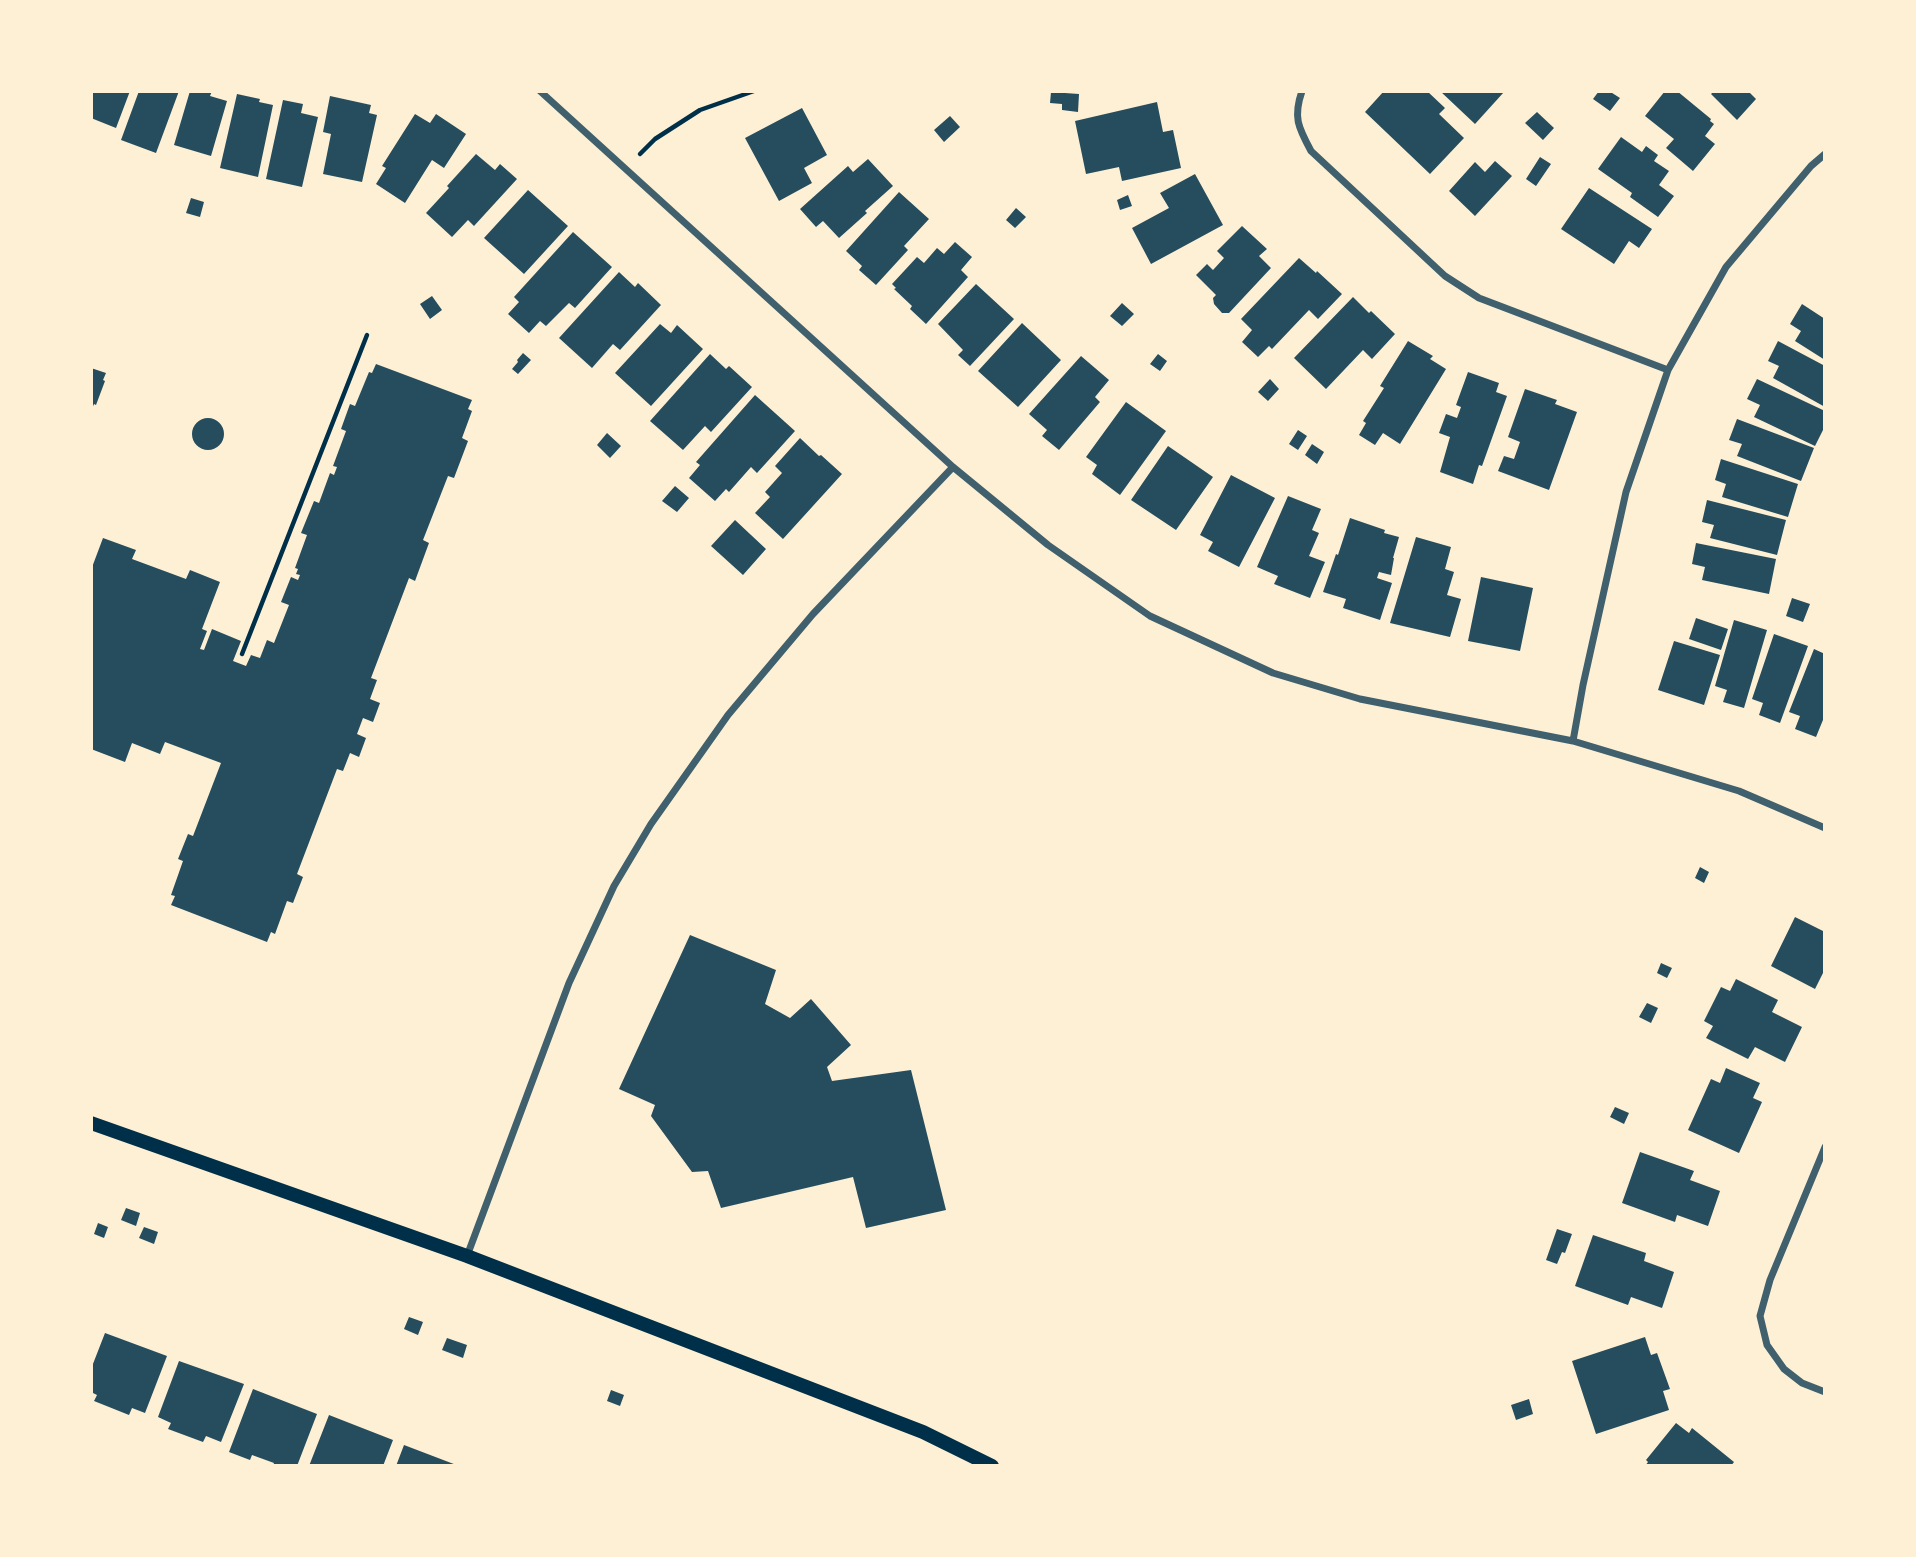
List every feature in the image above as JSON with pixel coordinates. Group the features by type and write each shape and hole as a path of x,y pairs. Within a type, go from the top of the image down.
{"main road":[{"path":"91,1123 467,1256 923,1432 992,1466"}],"street":[{"path":"540,91 953,467 1048,545 1150,616 1273,673 1360,699 1573,741 1739,791 1825,828"},
{"path":"1301,91 1296,107 1299,129 1311,151 1445,276 1479,298 1668,370"},
{"path":"1573,741 1626,492 1668,370 1726,267 1811,166 1825,154"},
{"path":"467,1256 569,983 614,886 651,824 728,715 813,614 953,467"},
{"path":"1825,1147 1770,1280 1760,1316 1767,1345 1784,1369 1802,1383 1825,1392"}],"path":[{"path":"624,170 655,139 700,110 754,91"},
{"path":"242,654 367,335"}],"building":[{"path":"91,91 130,91 116,128 91,118"},
{"path":"139,91 179,91 156,153 121,140"},
{"path":"190,91 212,91 210,96 227,101 211,156 174,145"},
{"path":"1384,91 1427,91 1445,108 1439,114 1464,138 1430,174 1365,112"},
{"path":"1440,91 1503,91 1504,92 1475,124"},
{"path":"1599,91 1609,91 1620,98 1610,111 1593,99"},
{"path":"1665,91 1677,91 1714,124 1705,136 1715,144 1693,171 1666,148 1674,139 1645,116"},
{"path":"1714,91 1748,91 1756,99 1737,120 1711,94"},
{"path":"1051,92 1079,94 1078,112 1062,110 1062,104 1050,103"},
{"path":"237,94 273,105 258,177 220,168"},
{"path":"330,96 371,105 369,113 377,115 362,182 323,174 331,134 323,132"},
{"path":"283,100 303,104 301,113 318,117 302,187 266,179"},
{"path":"1157,102 1163,132 1173,130 1181,168 1122,181 1119,167 1086,174 1075,121"},
{"path":"802,108 827,155 804,168 812,183 779,201 745,138"},
{"path":"1537,112 1554,128 1543,140 1525,123"},
{"path":"415,114 430,123 436,114 466,134 444,168 432,160 405,203 376,184 386,168 382,166"},
{"path":"950,116 960,127 944,142 934,130"},
{"path":"1621,137 1642,152 1646,146 1658,155 1654,161 1669,171 1659,185 1674,196 1658,217 1630,197 1632,193 1598,169"},
{"path":"476,154 495,170 500,164 517,179 474,226 468,220 452,237 426,213"},
{"path":"1540,157 1551,164 1536,186 1526,179"},
{"path":"868,159 893,186 839,238 823,221 816,227 800,209 848,166 853,172"},
{"path":"1495,161 1512,176 1475,216 1449,191 1475,162 1485,172"},
{"path":"1195,174 1223,225 1151,264 1132,228 1169,208 1160,193"},
{"path":"1589,188 1652,229 1639,248 1629,241 1614,264 1561,229"},
{"path":"528,190 568,226 524,274 484,238"},
{"path":"899,192 929,219 904,246 908,250 876,285 859,270 862,266 846,251"},
{"path":"1128,195 1132,206 1120,210 1117,200"},
{"path":"191,198 204,202 200,217 186,213"},
{"path":"1016,208 1026,217 1015,228 1006,220"},
{"path":"1242,226 1267,249 1259,256 1271,268 1229,313 1222,313 1214,304 1213,298 1216,295 1196,275 1207,264 1213,270 1224,258 1217,251"},
{"path":"573,232 612,267 575,308 569,303 546,326 540,321 529,333 508,314 519,302 514,297"},
{"path":"955,242 972,257 961,270 968,277 926,324 910,309 912,306 892,284 917,257 924,263 937,248 944,254"},
{"path":"1299,258 1342,294 1318,319 1309,310 1272,349 1269,346 1258,357 1242,342 1252,330 1241,319"},
{"path":"619,272 635,287 638,283 661,305 620,350 613,344 592,368 559,338"},
{"path":"976,284 1014,319 970,366 958,355 963,350 938,324"},
{"path":"432,296 442,310 430,319 420,304"},
{"path":"1353,297 1395,334 1372,359 1363,350 1326,389 1294,358"},
{"path":"1122,303 1134,314 1122,326 1110,316"},
{"path":"1802,304 1825,319 1825,360 1795,341 1801,331 1790,324"},
{"path":"1022,323 1061,360 1018,407 978,371"},
{"path":"660,324 671,333 677,325 703,349 651,406 615,373"},
{"path":"1408,341 1433,356 1430,359 1446,369 1400,444 1383,433 1375,445 1359,435 1366,423 1363,421 1384,388 1380,386"},
{"path":"1778,341 1825,366 1825,407 1773,378 1779,366 1768,361"},
{"path":"523,353 531,360 518,374 512,369"},
{"path":"710,354 726,369 729,366 752,387 711,432 705,426 683,450 650,421"},
{"path":"1158,354 1167,361 1160,371 1150,364"},
{"path":"1081,356 1109,380 1095,397 1100,402 1059,450 1042,436 1047,430 1029,414"},
{"path":"376,364 472,400 468,409 472,411 462,438 468,441 454,478 448,476 423,540 429,543 415,581 409,578 371,678 377,680 370,699 380,703 373,722 363,718 357,734 366,738 359,757 350,753 343,771 337,769 297,874 303,877 293,903 287,901 275,934 271,932 267,942 171,905 175,896 171,895 183,861 178,859 188,834 193,836 221,763 165,742 160,754 132,743 125,762 91,749 91,570 103,538 136,550 132,559 186,579 190,570 220,582 202,629 207,631 200,649 204,650 212,629 241,641 233,661 246,666 251,655 260,658 267,640 274,643 289,605 281,602 291,577 298,580 300,575 296,574 298,569 295,568 307,535 301,533 314,501 319,503 330,473 334,475 337,467 333,466 346,431 341,429 350,404 355,406 369,372 372,373"},
{"path":"91,368 106,373 96,405 94,404 91,411"},
{"path":"1468,372 1499,383 1496,392 1507,396 1473,484 1440,472 1450,437 1439,433 1446,414 1457,418 1461,407 1456,405"},
{"path":"1270,379 1279,389 1268,401 1258,392"},
{"path":"1757,379 1825,411 1825,426 1815,446 1754,417 1760,405 1747,399"},
{"path":"1525,389 1557,400 1555,404 1577,412 1549,490 1498,471 1504,456 1514,459 1520,442 1508,437"},
{"path":"755,395 795,431 757,473 751,467 729,492 726,489 715,501 689,478 700,465 696,462"},
{"path":"1126,402 1166,431 1120,495 1092,474 1097,465 1086,457"},
{"path":"208,418 219,423 224,434 219,445 208,450 197,445 192,434 197,423"},
{"path":"1737,419 1814,448 1801,481 1737,456 1742,444 1729,440"},
{"path":"1298,430 1307,436 1298,450 1289,444"},
{"path":"607,433 621,446 610,458 597,445"},
{"path":"800,438 842,474 783,539 755,513 770,497 765,492 782,473 775,466"},
{"path":"1312,444 1324,452 1317,464 1305,455"},
{"path":"1168,446 1213,477 1176,530 1131,500"},
{"path":"1721,459 1798,484 1788,517 1722,497 1726,484 1715,480"},
{"path":"1231,475 1275,498 1239,567 1208,551 1213,542 1200,535"},
{"path":"675,486 689,498 677,512 662,501"},
{"path":"1288,496 1321,509 1312,530 1319,533 1309,556 1325,562 1310,598 1274,584 1278,576 1257,567"},
{"path":"1707,500 1786,520 1777,555 1710,538 1714,525 1702,522"},
{"path":"1350,518 1399,537 1391,575 1379,572 1377,578 1392,583 1380,620 1343,608 1346,599 1323,592"},
{"path":"735,520 766,549 743,575 711,546"},
{"path":"1416,537 1451,547 1445,569 1454,572 1447,595 1461,599 1450,637 1390,623"},
{"path":"1696,543 1776,559 1769,594 1702,580 1705,567 1692,564"},
{"path":"1481,577 1533,588 1520,651 1468,641"},
{"path":"1792,598 1810,604 1803,622 1786,616"},
{"path":"1696,618 1728,629 1721,650 1689,639"},
{"path":"1734,620 1767,630 1744,708 1723,702 1727,690 1715,686"},
{"path":"1774,634 1808,646 1780,723 1759,715 1763,703 1752,699"},
{"path":"1674,641 1720,655 1704,705 1658,690"},
{"path":"1814,649 1825,654 1825,715 1816,737 1795,729 1800,716 1789,712"},
{"path":"1700,867 1709,872 1704,883 1695,878"},
{"path":"1795,917 1825,932 1825,969 1815,989 1771,966"},
{"path":"690,935 776,970 765,1004 790,1018 811,999 851,1045 827,1067 832,1081 911,1070 946,1210 866,1228 853,1177 721,1208 708,1171 692,1172 651,1116 655,1105 619,1089"},
{"path":"1661,963 1672,968 1667,978 1657,973"},
{"path":"1736,979 1778,1000 1772,1012 1802,1027 1785,1062 1755,1047 1748,1059 1706,1038 1713,1026 1704,1021 1721,987 1730,991"},
{"path":"1647,1003 1658,1008 1651,1023 1639,1017"},
{"path":"1726,1068 1760,1083 1753,1098 1762,1102 1739,1153 1688,1130 1711,1079 1720,1083"},
{"path":"1615,1107 1629,1113 1624,1124 1610,1117"},
{"path":"1640,1152 1694,1171 1690,1180 1720,1191 1708,1226 1677,1215 1675,1222 1622,1203"},
{"path":"126,1208 140,1213 136,1226 121,1220"},
{"path":"98,1223 108,1227 104,1238 94,1234"},
{"path":"144,1227 158,1232 154,1244 139,1238"},
{"path":"1557,1229 1572,1234 1565,1253 1562,1252 1557,1264 1546,1260"},
{"path":"1593,1235 1646,1253 1644,1261 1674,1272 1662,1308 1631,1297 1628,1305 1575,1286"},
{"path":"409,1317 423,1322 418,1335 404,1329"},
{"path":"105,1333 167,1356 145,1413 132,1408 129,1415 94,1401 97,1395 91,1392 91,1369"},
{"path":"1645,1337 1651,1355 1657,1353 1670,1389 1663,1391 1669,1410 1596,1434 1572,1361"},
{"path":"447,1338 467,1345 463,1358 442,1350"},
{"path":"179,1361 244,1384 221,1442 206,1436 203,1442 168,1429 171,1423 158,1417"},
{"path":"253,1389 317,1414 297,1466 273,1466 274,1463 252,1455 250,1460 229,1452"},
{"path":"611,1390 624,1395 620,1406 607,1401"},
{"path":"1529,1399 1533,1414 1516,1420 1511,1405"},
{"path":"329,1415 393,1440 383,1466 309,1466"},
{"path":"1676,1423 1689,1433 1692,1428 1734,1462 1731,1466 1645,1466 1648,1462 1646,1460"},
{"path":"404,1445 459,1466 396,1466"}]}
